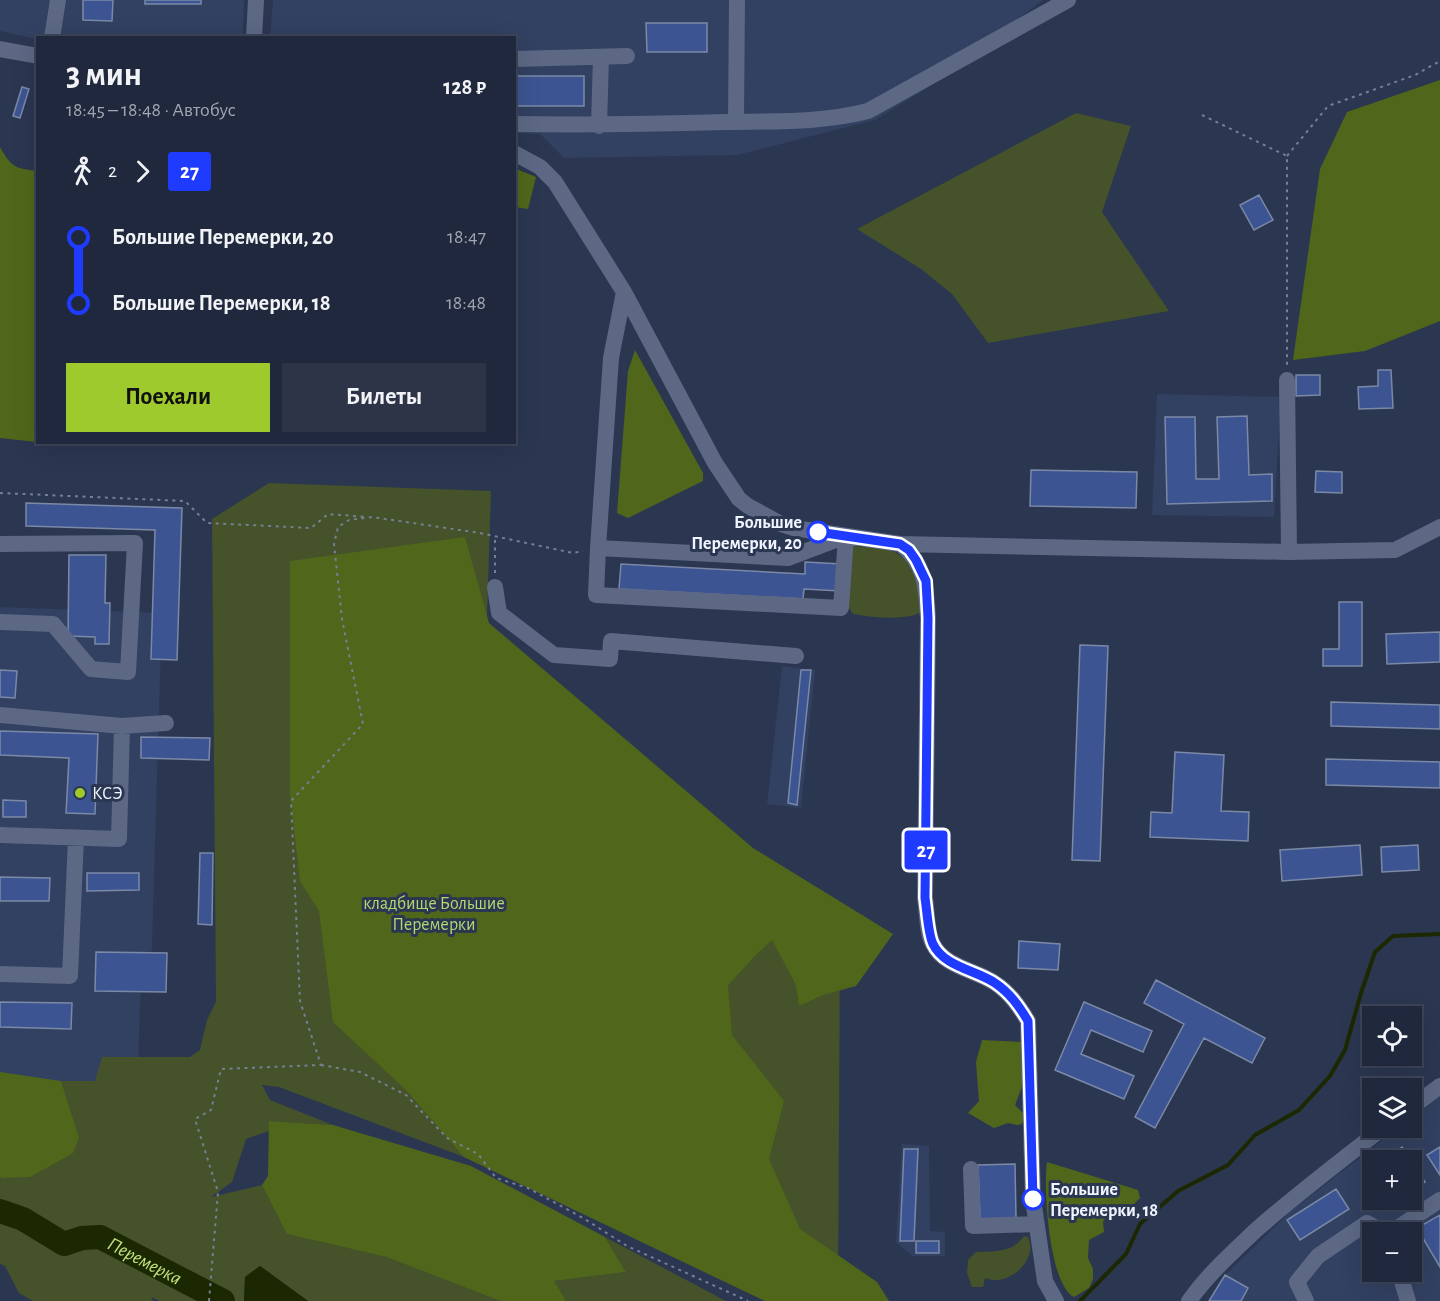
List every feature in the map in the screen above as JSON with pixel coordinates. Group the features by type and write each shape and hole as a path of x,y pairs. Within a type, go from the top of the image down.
{"street":[{"path":"52,36 58,0"},
{"path":"254,36 256,0"},
{"path":"736,122 737,0"},
{"path":"516,124 599,126 805,122 841,118 868,111 1068,0"},
{"path":"0,49 36,56"},
{"path":"516,59 627,56"},
{"path":"599,126 601,57"},
{"path":"516,154 540,166 555,182 624,292 715,464 739,499 757,513 782,524 794,528 900,544 1289,552 1395,550 1440,527"},
{"path":"624,292 611,358 590,549 597,595 841,608 846,536"},
{"path":"1287,380 1289,552"},
{"path":"590,549 788,558 846,536"},
{"path":"0,544 135,543 128,672 91,669 53,624 0,622"},
{"path":"900,544 916,560 926,581 928,618 925,898 932,944 956,965 995,982 1016,1001 1028,1021 1033,1199 1045,1281 1056,1301"},
{"path":"495,587 499,613 555,655 610,659 611,641 796,656"},
{"path":"0,715 122,726 166,723"},
{"path":"0,836 119,839 122,726"},
{"path":"0,974 70,976 76,838"},
{"path":"1422,1100 1440,1086"},
{"path":"1189,1301 1218,1265 1273,1216 1370,1138"},
{"path":"971,1169 973,1226 1036,1224"},
{"path":"1405,1222 1440,1200"},
{"path":"1306,1301 1298,1282 1318,1256 1362,1227"},
{"path":"1402,1282 1408,1301"}],"path":[{"path":"1287,380 1287,156 1328,106 1415,75 1440,61"},
{"path":"1202,115 1287,156"},
{"path":"0,493 185,501 207,523 311,528 328,514 372,517 495,537 573,554 590,549"},
{"path":"321,1065 300,1001 291,801 363,723 342,620 334,544 338,527 349,520 372,517"},
{"path":"495,537 495,587"},
{"path":"208,1301 218,1192 195,1119 211,1110 221,1070 321,1065 360,1072 406,1095 447,1137 478,1154 496,1179 528,1188 584,1218 627,1246 748,1301"}],"shaded area":[{"path":"0,0 244,0 242,36 36,36 36,39 0,31"},
{"path":"273,0 1043,0 932,85 875,120 737,155 564,158 540,134 516,133 516,36 270,36"},
{"path":"1157,394 1281,397 1274,517 1152,515"},
{"path":"0,607 162,613 151,976 141,979 137,1094 0,1089"},
{"path":"782,666 815,670 801,808 767,804"},
{"path":"1440,1096 1440,1301 1209,1301 1225,1275 1291,1211 1362,1156 1362,1210 1422,1210 1422,1150 1370,1150 1385,1138 1422,1138 1422,1110"},
{"path":"902,1144 929,1146 930,1231 945,1232 945,1256 912,1256 896,1242"},
{"path":"260,1266 308,1301 244,1301 245,1277"}],"green space":[{"path":"1440,80 1440,321 1365,351 1293,360 1320,169 1347,112"},
{"path":"1076,113 1131,126 1102,212 1169,311 988,343 952,294 921,269 857,229"},
{"path":"0,147 15,166 36,171 36,442 0,438"},
{"path":"516,169 536,177 528,209 516,207"},
{"path":"635,350 703,473 703,481 628,518 617,513 628,371"},
{"name":"кладбище Большие Перемерки","path":"269,483 491,491 485,680 840,941 838,1301 765,1301 464,1157 279,1087 262,1085 270,1100 333,1125 269,1121 269,1131 246,1139 232,1182 211,1197 262,1185 288,1234 386,1257 500,1301 308,1301 260,1266 245,1277 244,1301 160,1301 151,1297 153,1301 33,1301 19,1293 5,1266 0,1264 0,1163 79,1137 61,1081 95,1081 102,1057 190,1057 200,1050 207,1020 216,1002 212,519"},
{"name":"кладбище Большие Перемерки","path":"465,537 489,623 753,848 893,934 856,986 823,995 799,1006 796,985 772,940 728,985 732,1035 784,1101 769,1159 800,1229 877,1282 889,1301 765,1301 464,1157 406,1090 333,1022 319,911 300,881 290,796 290,561"},
{"path":"851,546 890,550 905,560 914,576 922,611 899,617 877,617 852,613 848,605"},
{"path":"982,1040 1022,1042 1023,1084 1015,1105 1025,1115 1022,1124 1008,1123 994,1128 968,1113 979,1101 976,1062"},
{"path":"0,1072 61,1081 79,1137 73,1153 30,1177 1,1178 0,1175"},
{"path":"269,1121 333,1125 471,1166 605,1237 626,1272 554,1281 566,1301 500,1301 386,1257 287,1234 262,1185 268,1176"},
{"path":"1047,1162 1138,1190 1140,1198 1126,1212 1108,1214 1103,1222 1104,1232 1089,1240 1088,1258 1093,1269 1093,1279 1089,1288 1074,1297 1065,1289 1053,1256 1047,1213"},
{"path":"1024,1236 1028,1237 1029,1254 1020,1270 1003,1279 985,1278 983,1287 972,1287 967,1273 968,1260 976,1252 1009,1248 1020,1242"},
{"path":"605,1237 726,1301 566,1301 553,1281 626,1272"}],"building":[{"path":"83,0 113,0 112,21 83,20"},
{"path":"145,0 201,0 201,4 145,4"},
{"path":"646,23 707,23 707,52 647,52"},
{"path":"516,76 584,76 584,106 516,106"},
{"path":"22,87 29,89 20,118 13,116"},
{"path":"1259,195 1273,220 1254,230 1240,205"},
{"path":"1378,370 1391,370 1393,408 1359,409 1358,387 1378,386"},
{"path":"1296,375 1320,375 1320,395 1296,396"},
{"path":"1247,416 1249,475 1272,474 1272,501 1167,504 1165,417 1195,417 1196,479 1219,479 1217,417"},
{"path":"1031,470 1137,472 1136,508 1030,506"},
{"path":"1316,471 1342,472 1342,493 1315,492"},
{"path":"26,503 182,508 177,660 151,659 155,530 26,526"},
{"path":"69,555 106,555 105,603 110,603 109,644 95,644 95,637 68,636"},
{"path":"805,562 842,564 840,591 804,589 803,599 619,589 621,564 805,574"},
{"path":"1339,602 1362,602 1362,666 1323,666 1323,649 1339,649"},
{"path":"1440,632 1440,662 1387,664 1386,634"},
{"path":"1080,645 1108,646 1100,861 1072,860"},
{"path":"0,670 17,671 15,698 0,697"},
{"path":"801,670 811,670 797,805 788,803"},
{"path":"1331,702 1440,705 1440,729 1331,726"},
{"path":"0,731 98,734 95,814 66,813 69,758 0,755"},
{"path":"141,737 210,738 209,760 141,758"},
{"path":"1175,752 1224,755 1221,811 1249,812 1248,841 1150,837 1151,812 1172,813"},
{"path":"1326,759 1440,762 1440,788 1326,785"},
{"path":"3,800 26,801 26,817 3,817"},
{"path":"1360,845 1362,875 1282,881 1280,850"},
{"path":"1418,845 1419,870 1382,872 1381,847"},
{"path":"200,853 213,853 212,925 198,924"},
{"path":"87,873 139,873 139,890 87,891"},
{"path":"0,877 50,878 49,901 0,901"},
{"path":"1019,941 1060,944 1058,970 1018,968"},
{"path":"96,952 167,953 166,992 95,991"},
{"path":"1156,980 1265,1038 1252,1063 1204,1038 1155,1128 1135,1117 1184,1024 1144,1003"},
{"path":"0,1002 72,1003 71,1029 0,1027"},
{"path":"1084,1002 1152,1031 1143,1052 1091,1030 1081,1054 1134,1076 1124,1099 1055,1070"},
{"path":"1440,1147 1440,1175 1427,1155"},
{"path":"904,1149 918,1149 914,1241 900,1241"},
{"path":"1015,1164 1016,1218 980,1219 978,1165"},
{"path":"1336,1189 1349,1209 1300,1240 1287,1220"},
{"path":"1440,1215 1440,1267 1422,1236 1422,1225"},
{"path":"916,1241 939,1241 939,1253 916,1253"},
{"path":"1225,1275 1248,1288 1241,1301 1209,1301"}],"waterway":[{"path":"1080,1301 1126,1254 1140,1224 1178,1191 1228,1165 1255,1135 1299,1110 1330,1076 1345,1050 1375,952 1393,936 1440,934"},
{"name":"Перемерка","path":"0,1211 23,1219 64,1244 82,1238 100,1237 223,1301"}],"bus line":[{"name":"27","path":"818,532 900,544 909,550 926,581 928,618 925,898 932,944 956,965 995,982 1016,1001 1028,1021 1033,1199"}],"place":[{"name":"Большие Перемерки, 20","path":"818,532"},
{"name":"КСЭ","path":"80,793"},
{"name":"Большие Перемерки, 18","path":"1033,1199"}]}
